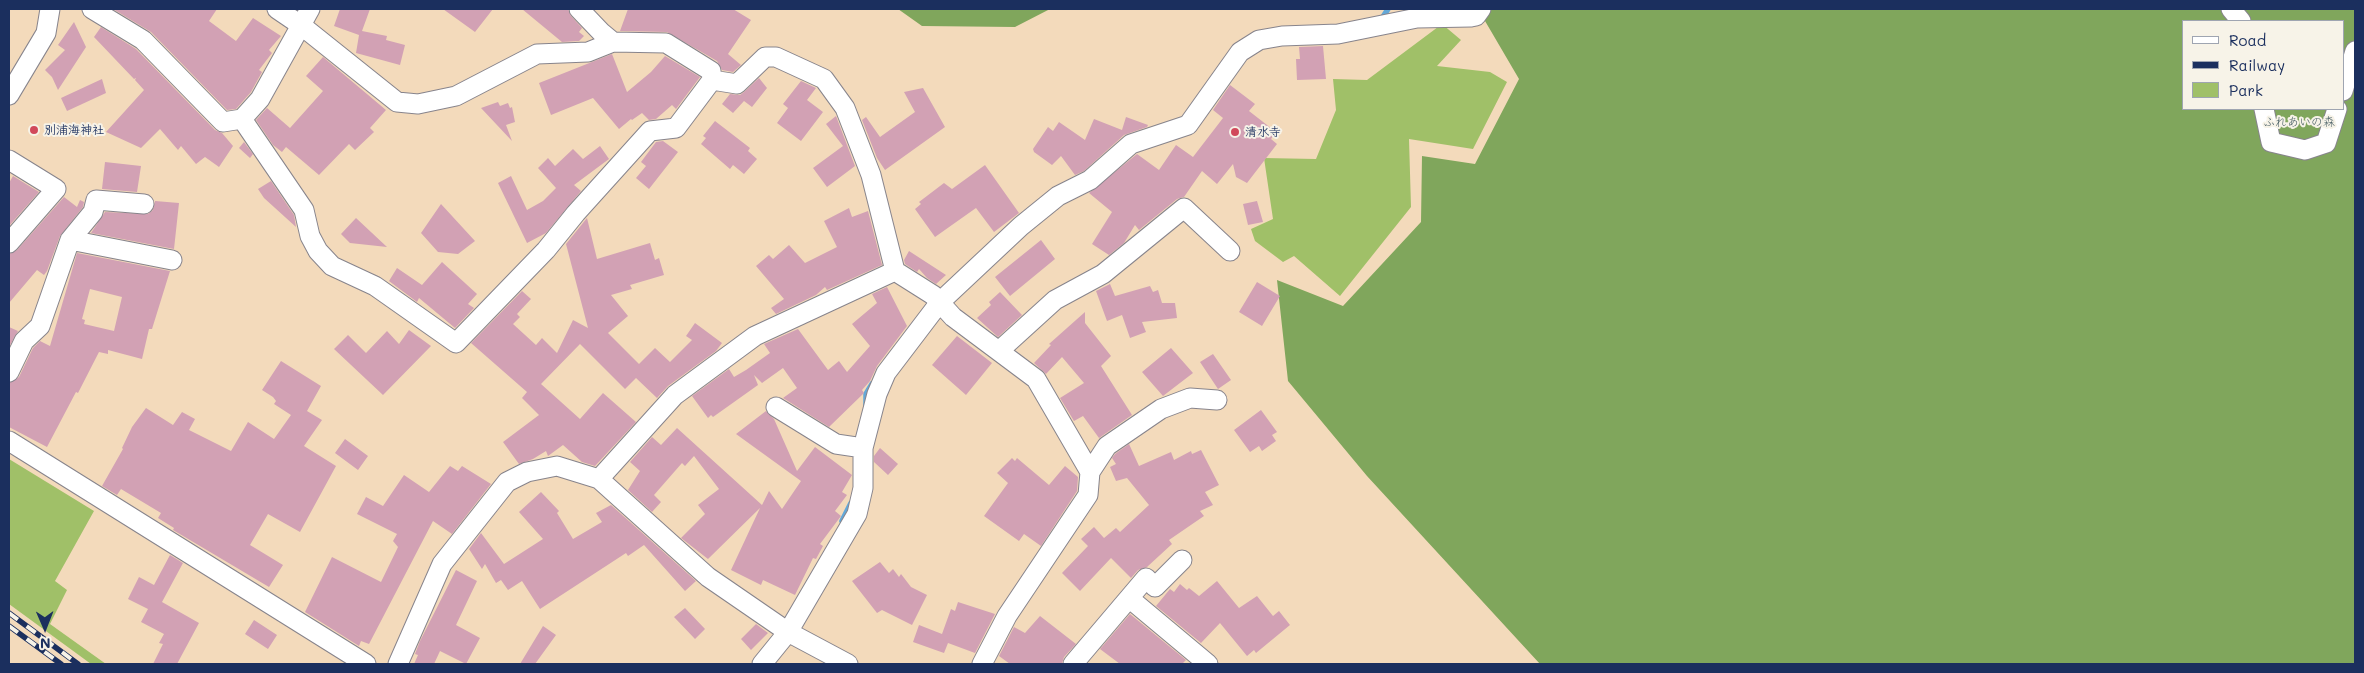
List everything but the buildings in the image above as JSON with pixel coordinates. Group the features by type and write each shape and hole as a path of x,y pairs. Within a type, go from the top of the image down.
{"street":[{"path":"9,95 46,33 50,9"},
{"path":"92,9 143,40 223,122 242,119 260,99 306,17"},
{"path":"242,119 304,210 310,236 318,251 332,266 375,286 456,343 546,250 576,213 650,132 676,128 712,80 711,71 666,43 613,42 588,52 537,54 456,96 418,104 397,102 306,17 277,9"},
{"path":"579,9 613,42"},
{"path":"762,664 788,632 857,514 863,488 857,447 886,373 940,302 1033,215 1058,196 1090,180 1122,149 1131,144 1188,125 1240,52 1247,46 1272,38 1338,34 1417,18 1471,17 1476,16 1481,9"},
{"path":"2231,9 2240,20"},
{"path":"2344,88 2355,51"},
{"path":"712,80 737,84 765,57 776,57 824,79 844,108 871,175 895,271 940,302 953,317 1000,350 1036,379 1090,472"},
{"path":"2264,110 2271,142 2305,150 2326,142 2337,110"},
{"path":"9,160 56,189 9,243"},
{"path":"9,372 24,341 40,326 70,240 93,212 96,200 144,204"},
{"path":"1000,350 1055,300 1103,274 1184,208 1230,251"},
{"path":"70,240 172,260"},
{"path":"599,479 675,395 754,336 895,271"},
{"path":"990,661 1007,616 1088,494 1090,472 1107,446 1161,408 1190,398 1217,400"},
{"path":"776,407 826,439 857,447"},
{"path":"9,441 366,664"},
{"path":"398,664 442,564 507,482 528,472 557,466 599,479 708,577 788,632 848,664"},
{"path":"1073,664 1146,578 1155,587 1182,560"},
{"path":"1129,598 1208,664"}],"green space":[{"path":"898,9 1050,9 1015,27 922,26"},
{"name":"ふれあいの森","path":"1478,9 2355,9 2355,664 1540,664 1367,476 1288,381 1277,280 1343,306 1421,222 1422,156 1475,164 1519,79"},
{"path":"1442,24 1461,40 1437,66 1490,72 1507,82 1473,149 1409,139 1411,207 1340,296 1294,256 1283,262 1255,241 1251,229 1273,219 1264,158 1316,159 1336,110 1333,79 1367,80"},
{"path":"9,459 94,511 55,581 67,590 50,624 106,664 91,664 9,604"}],"waterway":[{"path":"1381,20 1388,9"},
{"path":"866,406 866,394 872,384"},
{"path":"842,521 851,503"}],"railway":[{"path":"9,613 78,664"},
{"path":"9,626 61,664"}],"place":[{"name":"別浦海神社","path":"34,130"},
{"name":"清水寺","path":"1235,132"}]}
